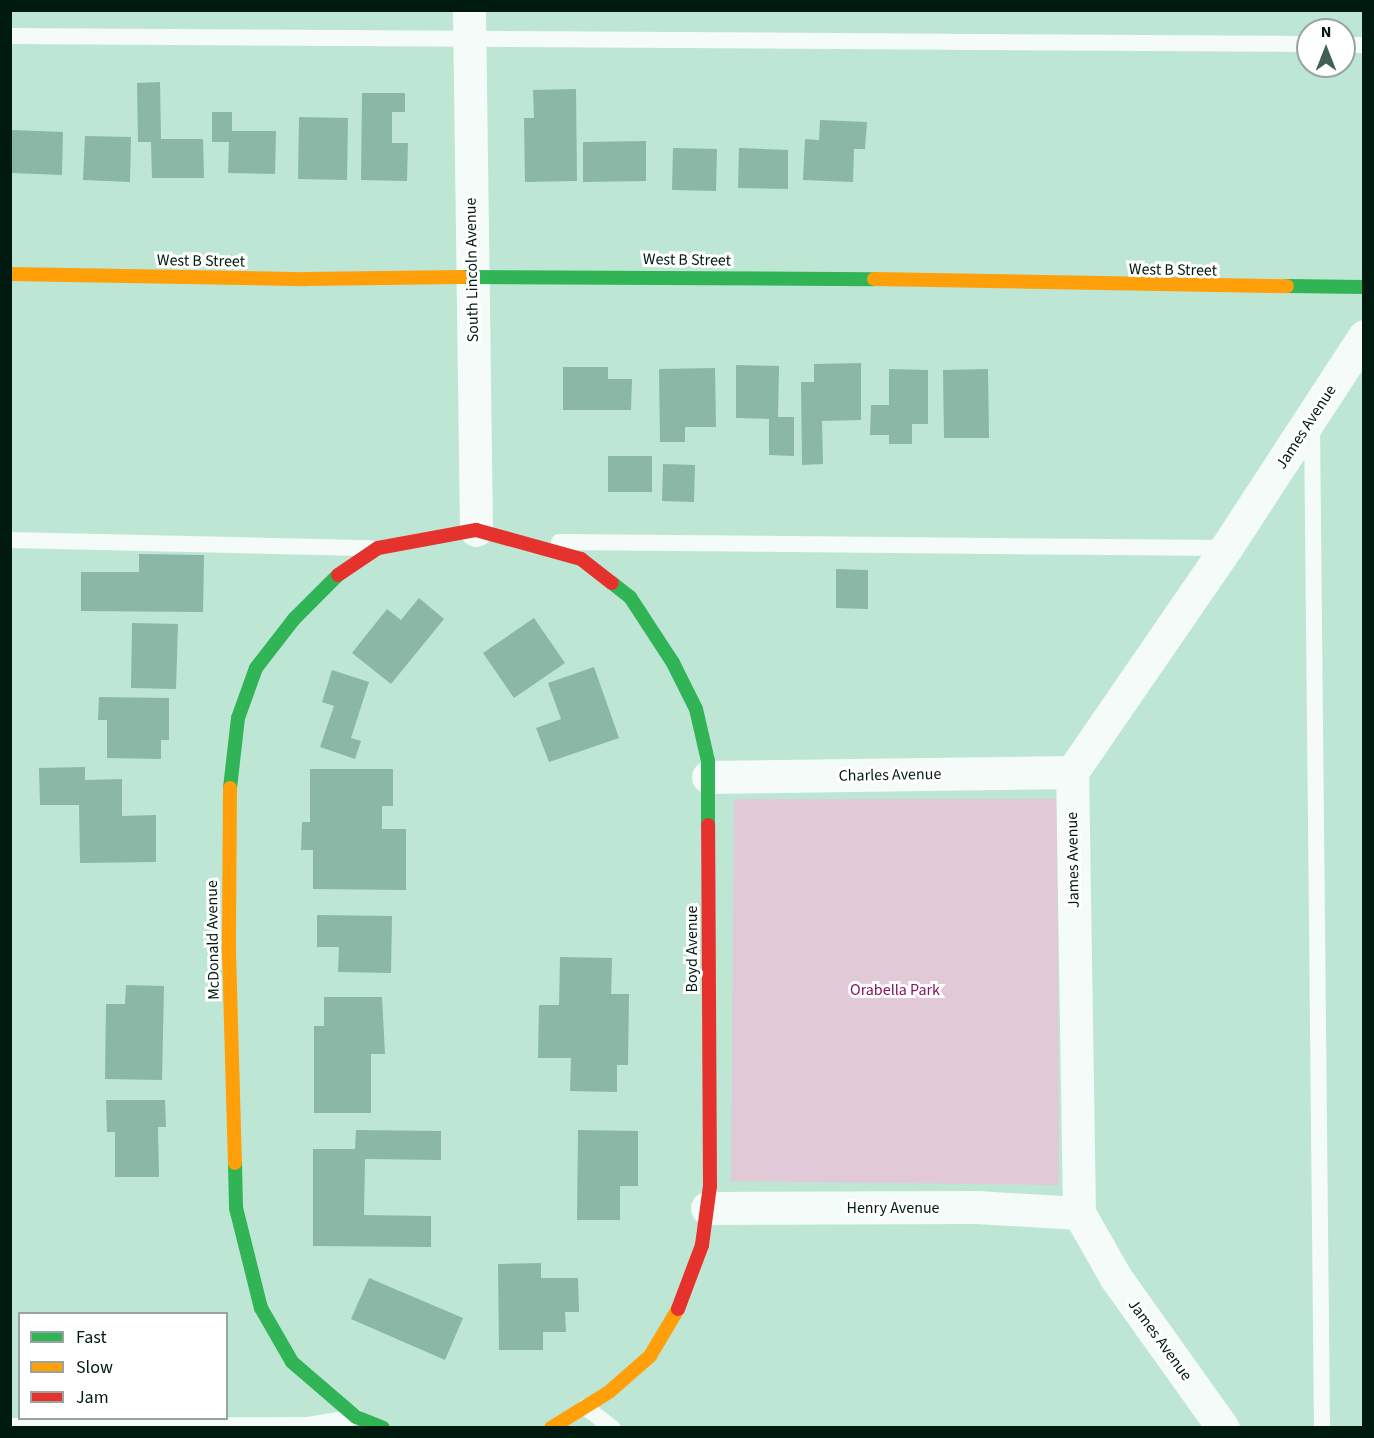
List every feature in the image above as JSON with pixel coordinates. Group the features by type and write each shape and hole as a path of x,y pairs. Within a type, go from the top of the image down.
{"street":[{"name":"South Lincoln Avenue","path":"469,25 476,530"},
{"name":"West B Street","path":"10,274 472,277 611,275 1364,287"},
{"name":"James Avenue","path":"1222,1428 1116,1278 1079,1213 1072,772 1226,548 1364,336"},
{"name":"Boyd Avenue","path":"476,530 528,542 581,559 630,597 673,663 696,709 708,777 707,1208 702,1245 680,1306 650,1356 609,1392 550,1428"},
{"name":"McDonald Avenue","path":"383,1428 356,1417 292,1362 261,1308 236,1208 229,951 230,772 238,718 256,668 294,619 337,576 378,548 476,530"},
{"name":"Charles Avenue","path":"708,777 1072,772"},
{"name":"Henry Avenue","path":"707,1208 977,1207 1079,1213"}],"lane":[{"path":"10,36 469,25 1296,44"},
{"path":"1312,419 1322,1428"},
{"path":"10,540 378,548"},
{"path":"528,542 725,540 1226,548"},
{"path":"585,1407 613,1428"},
{"path":"10,1426 308,1425 356,1417"}],"green space":[{"name":"Orabella Park","path":"734,799 1057,799 1059,1185 731,1181"}],"building":[{"path":"160,82 161,139 203,139 204,178 152,178 151,142 138,142 137,83"},
{"path":"576,89 577,181 525,182 524,118 534,118 533,90"},
{"path":"362,93 405,93 405,112 392,112 392,143 408,143 407,181 361,180"},
{"path":"212,112 232,112 232,131 276,131 275,174 228,173 229,142 212,142"},
{"path":"299,117 348,118 347,180 298,179"},
{"path":"820,120 867,122 865,149 854,149 853,182 803,180 805,139 819,140"},
{"path":"12,130 63,132 62,175 11,173"},
{"path":"85,136 131,137 130,182 83,180"},
{"path":"646,141 646,181 583,182 583,142"},
{"path":"673,148 717,149 716,191 672,190"},
{"path":"739,148 788,150 788,189 738,188"},
{"path":"861,363 861,420 822,421 823,464 802,465 801,382 814,382 814,364"},
{"path":"736,365 779,366 778,417 794,417 794,456 769,455 769,419 736,418"},
{"path":"563,367 608,367 608,379 632,379 631,410 563,410"},
{"path":"715,368 716,427 685,427 685,442 660,442 659,369"},
{"path":"889,369 928,370 928,424 912,424 912,444 889,444 889,435 870,435 871,405 889,405"},
{"path":"988,369 989,438 944,438 943,370"},
{"path":"608,456 652,456 652,492 608,492"},
{"path":"663,464 695,465 694,502 662,501"},
{"path":"139,554 204,555 203,612 81,611 81,572 139,572"},
{"path":"836,569 868,570 868,609 836,608"},
{"path":"419,598 444,619 391,684 352,653 387,609 401,620"},
{"path":"534,618 565,663 514,698 483,653"},
{"path":"132,623 178,624 176,689 131,688"},
{"path":"594,667 619,738 549,762 536,728 561,719 548,683"},
{"path":"332,670 369,682 351,738 361,741 355,759 320,747 334,706 322,702"},
{"path":"99,697 169,698 169,740 161,740 161,759 107,758 107,720 98,720"},
{"path":"85,767 85,780 122,779 122,816 156,815 156,862 80,863 79,805 40,805 39,768"},
{"path":"310,769 393,769 393,806 382,806 382,829 406,829 406,890 313,889 313,850 301,850 302,822 310,822"},
{"path":"317,915 392,916 391,973 338,972 339,947 317,947"},
{"path":"560,957 612,958 611,994 629,994 628,1065 617,1065 617,1092 570,1091 571,1058 538,1058 539,1005 559,1005"},
{"path":"126,985 164,986 162,1080 105,1079 106,1004 125,1004"},
{"path":"324,997 382,997 385,1054 371,1054 371,1113 314,1113 314,1026 324,1026"},
{"path":"106,1100 165,1100 166,1127 158,1127 159,1177 115,1177 115,1132 107,1132"},
{"path":"356,1130 441,1131 441,1160 365,1159 364,1215 431,1216 431,1247 313,1246 313,1149 355,1149"},
{"path":"578,1130 638,1131 638,1186 620,1186 620,1220 577,1220"},
{"path":"541,1263 541,1278 578,1278 579,1312 565,1312 566,1332 543,1332 543,1350 499,1350 498,1264"},
{"path":"369,1278 463,1318 445,1360 351,1319"}],"traffic: fast":[{"path":"462,277 874,279"},
{"path":"1287,286 1364,287"},
{"path":"230,788 238,718 256,668 294,619 338,575"},
{"path":"612,583 630,597 673,663 696,709 708,761 708,825"},
{"path":"235,1163 236,1208 261,1308 292,1362 356,1417 383,1428"}],"traffic: slow":[{"path":"10,274 305,279 462,277"},
{"path":"874,279 1287,286"},
{"path":"230,788 229,951 235,1163"},
{"path":"551,1428 609,1392 650,1356 678,1309"}],"traffic: jam":[{"path":"338,575 378,548 476,530 581,559 612,583"},
{"path":"678,1309 702,1245 710,1186 708,825"}]}
